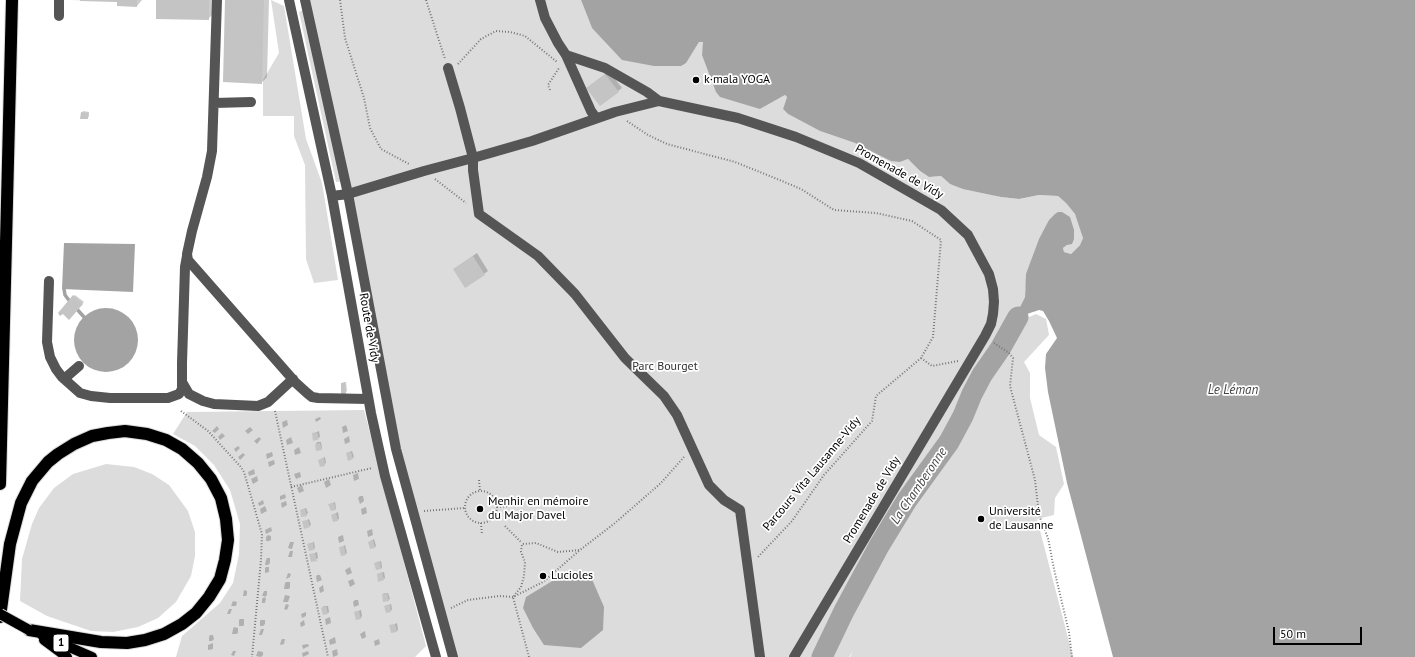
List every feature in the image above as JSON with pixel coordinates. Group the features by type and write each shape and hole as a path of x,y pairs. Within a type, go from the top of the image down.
{"highway":[{"path":"0,484 12,0"},
{"path":"0,617 4,578 10,544 21,503 32,480 48,462 58,454 74,444 92,436 108,432 125,431 146,434 166,440 182,449 198,463 211,479 221,498 226,519 228,540 220,579 209,597 196,613 182,624 164,634 145,640 127,643 101,642 29,630"}],"main road":[{"name":"1","path":"0,614 29,630 92,657"},
{"name":"1","path":"29,630 67,657"}],"street":[{"path":"59,0 59,16"},
{"path":"50,281 47,342 50,357 56,369 64,379 80,393 91,396 110,398 168,398 179,394 182,389 185,267 192,231 207,177 212,151 217,0"},
{"name":"Route de Vidy","path":"289,0 332,196 368,399 383,466 436,657"},
{"path":"305,0 348,194 396,449 453,657"},
{"path":"540,0 546,18 558,43 566,55 588,104 596,118"},
{"name":"Promenade de Vidy","path":"566,55 605,68 647,92 659,101 738,118 796,137 858,163 941,210 968,235 989,274 993,289 993,314 989,339 970,358 794,657"},
{"path":"448,68 473,158 478,214 538,256 575,294 625,358 664,396 677,416 709,485 724,500 740,510 760,654"},
{"name":"Promenade de Vidy","path":"332,196 348,194 532,141 615,112 659,101"},
{"path":"214,103 251,102"},
{"path":"187,255 191,265 293,379 312,397 368,399"},
{"path":"64,379 79,366"},
{"path":"182,382 188,394 203,401 224,405 258,406 268,402 293,379"}],"path":[{"path":"340,0 346,38 364,98 370,128 381,149 424,171 454,193 478,214"},
{"path":"426,0 448,68 455,67 481,39 496,32 510,32 525,36 561,66 548,85 550,90"},
{"name":"Parcours Vita Lausanne-Vidy","path":"615,112 648,136 667,144 735,162 801,189 834,210 876,213 912,221 941,240 938,261 933,337 921,358 876,396 872,421 824,475 792,521 748,568"},
{"path":"989,339 1008,352 1013,358 1010,386 1035,480 1038,515 1048,538 1069,632 1072,657"},
{"path":"921,358 932,366 970,358"},
{"path":"275,411 328,657"},
{"path":"181,412 208,431 244,472 262,534 252,657"},
{"path":"441,613 468,600 499,596 513,596 542,582 615,523 661,483 692,449"},
{"path":"291,487 383,466"},
{"path":"479,480 480,491"},
{"path":"480,491 490,494 497,507 496,512 490,520 481,524 476,523 468,517 465,508 467,498 480,491"},
{"path":"497,507 509,506"},
{"path":"413,512 465,508"},
{"path":"481,524 482,535"},
{"path":"505,526 522,544"},
{"path":"522,544 536,543 558,552 580,550"},
{"path":"513,596 521,587 524,576 524,562 521,552 522,544"},
{"path":"513,596 529,657"}],"green space":[{"path":"271,0 284,6 306,139 322,183 338,280 314,283 306,259 305,165 294,136 294,116 263,116 263,80 279,53"},
{"name":"Parc Bourget","path":"310,0 581,0 592,28 686,62 699,42 704,42 702,55 760,109 785,95 787,97 783,109 788,114 820,131 855,143 900,162 908,159 920,171 929,177 941,176 950,184 1001,197 1019,199 1039,195 1058,196 1075,214 1083,238 1080,245 1071,254 1064,252 1063,248 1067,245 1074,230 1025,288 1025,297 1018,311 1018,317 1015,323 1036,314 1046,319 1049,335 1024,362 1030,373 1030,398 1039,435 1056,447 1064,484 1055,498 1054,515 1037,519 1073,657 850,657 853,651 849,657 457,657 404,466 349,181 336,182 299,12 311,6"},
{"path":"364,410 426,646 415,657 176,657 182,636 220,603 233,583 239,554 240,524 230,490 214,465 195,446 173,434 187,412"},
{"path":"106,464 134,467 152,474 169,485 188,511 195,532 195,556 191,576 176,602 158,618 138,627 113,632 91,631 47,616 20,601 22,559 32,524 39,508 54,488 73,474"}],"water":[{"name":"Le Léman","path":"581,0 1415,0 1415,657 1113,657 1067,483 1048,392 1045,368 1046,354 1057,338 1043,311 1039,310 1018,317 1018,311 1025,297 1026,274 1039,239 1049,220 1058,212 1062,212 1070,217 1074,230 1074,239 1072,244 1063,248 1064,252 1071,254 1080,245 1083,238 1075,214 1058,196 1039,195 1019,199 1001,197 963,189 950,184 941,176 929,177 920,171 908,159 900,162 891,161 855,143 820,131 788,114 783,109 787,97 785,95 760,109 720,97 716,92 702,55 703,42 699,42 686,63 681,66 654,66 622,60 592,28"},
{"path":"64,243 135,244 133,292 62,289"},
{"path":"106,308 124,314 132,322 138,340 132,358 124,366 106,372 88,366 80,358 74,340 80,322 88,314"},
{"path":"567,572 591,577 604,607 603,630 581,648 544,645 523,608 526,597"}],"building":[{"path":"80,0 137,0 137,7 117,6 117,2"},
{"path":"156,0 209,0 209,20 156,19"},
{"path":"225,0 264,0 262,84 223,82"},
{"path":"605,74 619,92 600,106 586,88"},
{"path":"81,112 88,113 88,119 80,119"},
{"path":"473,256 485,275 465,288 453,269"},
{"path":"73,295 83,304 69,320 63,314 60,316 58,313"},
{"path":"341,383 345,383 346,394 341,394"},
{"path":"317,432 319,439 313,441 312,433"},
{"path":"320,443 322,450 316,451 315,444"},
{"path":"351,452 353,459 348,461 346,453"},
{"path":"324,458 325,466 320,467 318,460"},
{"path":"334,503 336,510 331,511 328,504"},
{"path":"305,509 307,516 301,517 300,510"},
{"path":"336,513 338,521 333,522 331,515"},
{"path":"308,520 310,527 304,529 302,521"},
{"path":"373,540 375,548 370,549 368,542"},
{"path":"313,543 314,550 309,551 307,544"},
{"path":"344,546 346,555 341,556 339,547"},
{"path":"315,553 317,561 311,562 309,554"},
{"path":"380,562 381,569 376,570 374,563"},
{"path":"382,572 384,580 378,582 377,574"},
{"path":"387,593 389,601 383,602 382,594"},
{"path":"390,605 391,612 386,613 384,606"},
{"path":"326,606 328,614 323,615 321,608"},
{"path":"359,611 361,619 356,620 354,612"},
{"path":"395,624 397,632 391,633 389,625"}],"waterway":[{"path":"64,289 65,295 71,303"},
{"path":"75,307 84,317"},
{"name":"La Chamberonne","path":"822,657 844,611 879,546 907,500 949,442 982,375 1000,349 1018,317"}],"place":[{"name":"k·mala YOGA","path":"696,80"},
{"name":"Menhir en mémoire du Major Davel","path":"480,509"},
{"name":"Université de Lausanne","path":"981,519"},
{"name":"Lucioles","path":"543,576"}]}
